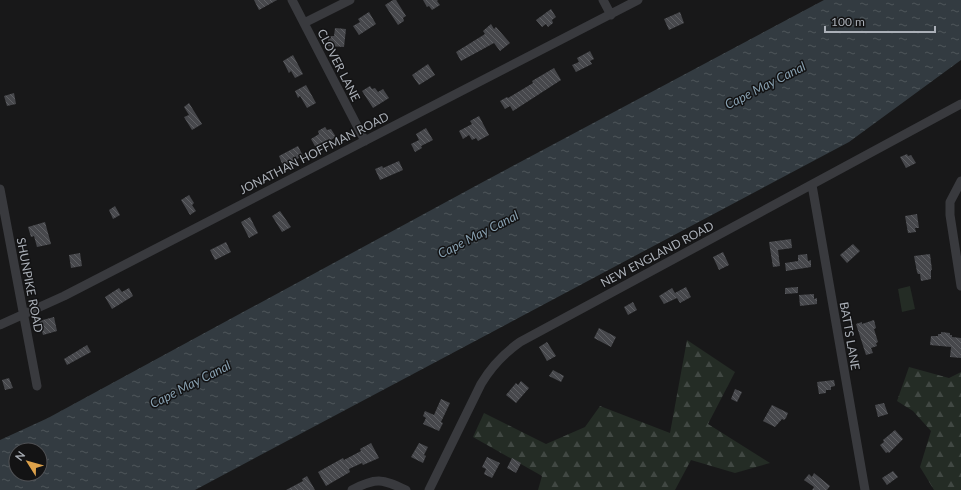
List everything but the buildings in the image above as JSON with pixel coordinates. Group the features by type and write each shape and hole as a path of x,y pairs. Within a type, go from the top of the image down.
{"street":[{"name":"CLOVER LANE","path":"292,0 365,141"},
{"path":"304,23 350,0"},
{"path":"603,0 611,15"},
{"name":"JONATHAN HOFFMAN ROAD","path":"0,325 64,296 638,0"},
{"name":"NEW ENGLAND ROAD","path":"429,490 480,384 499,359 520,342 961,104"},
{"path":"961,181 950,202 950,215 961,286"},
{"name":"BATTS LANE","path":"812,185 865,490"},
{"name":"SHUNPIKE ROAD","path":"0,189 37,386"},
{"path":"352,490 365,483 380,481 388,482 406,490"}],"green space":[{"path":"910,286 915,309 902,312 898,289"},
{"path":"687,340 735,372 708,424 770,463 735,473 691,460 675,490 538,490 542,476 473,437 484,413 546,444 585,427 600,406 670,433"},
{"path":"909,367 949,378 961,372 961,490 934,490 920,467 931,431 913,411 897,401"}],"water":[{"name":"Cape May Canal","path":"824,0 961,0 961,60 849,142 195,490 0,490 0,440 48,418 481,183"}]}
